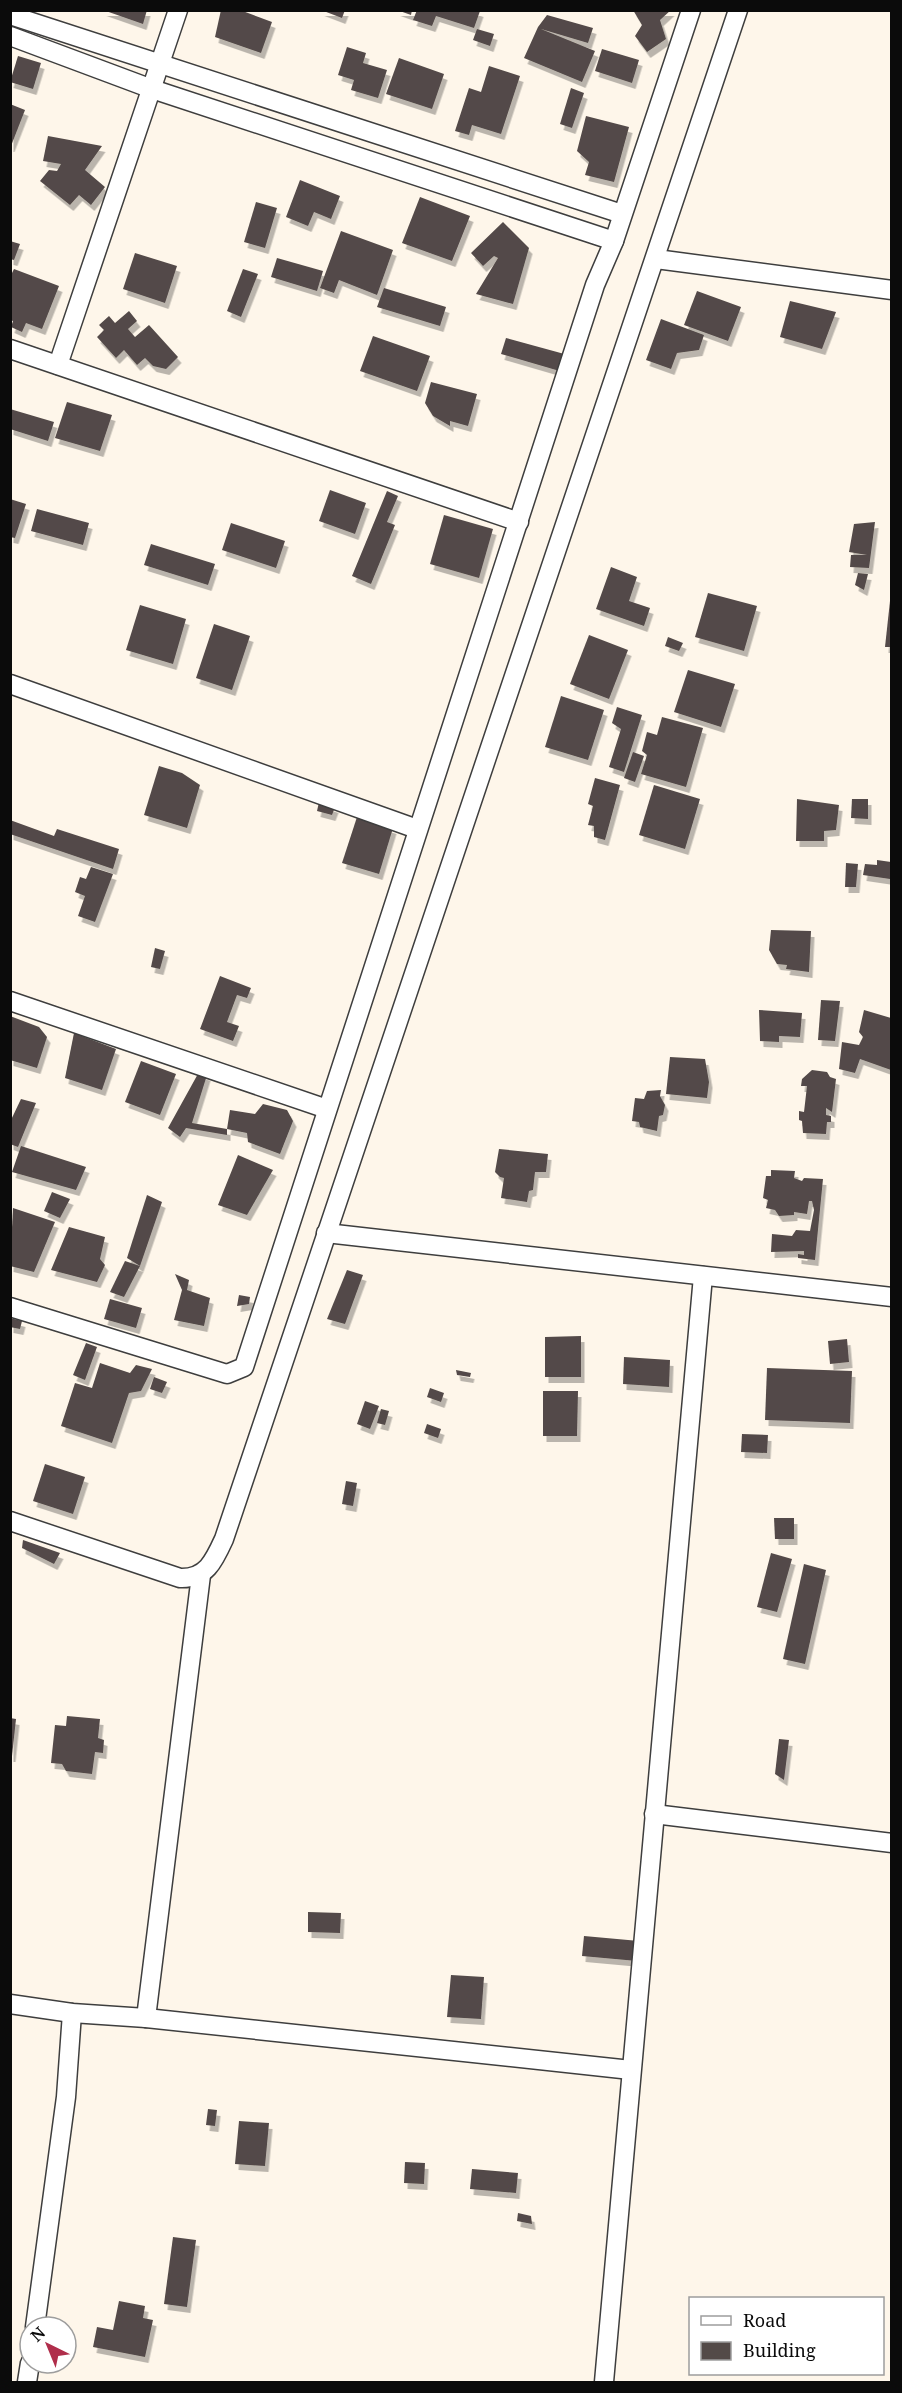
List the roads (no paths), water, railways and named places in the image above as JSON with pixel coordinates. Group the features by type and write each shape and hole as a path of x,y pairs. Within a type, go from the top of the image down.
{"street":[{"path":"58,365 178,10"},
{"path":"10,1307 228,1374 244,1367 595,285 614,242 691,10"},
{"path":"10,1521 171,1576 191,1578 201,1575 213,1564 224,1539 738,10"},
{"path":"10,15 622,214"},
{"path":"10,36 152,89 614,242"},
{"path":"656,259 891,290"},
{"path":"10,349 519,522"},
{"path":"10,684 417,829"},
{"path":"10,1002 327,1109"},
{"path":"326,1233 891,1297"},
{"path":"604,2382 703,1276"},
{"path":"146,2018 201,1575"},
{"path":"654,1814 891,1843"},
{"path":"10,2004 72,2013 146,2018 631,2070"},
{"path":"37,2315 66,2097 72,2013"}]}
